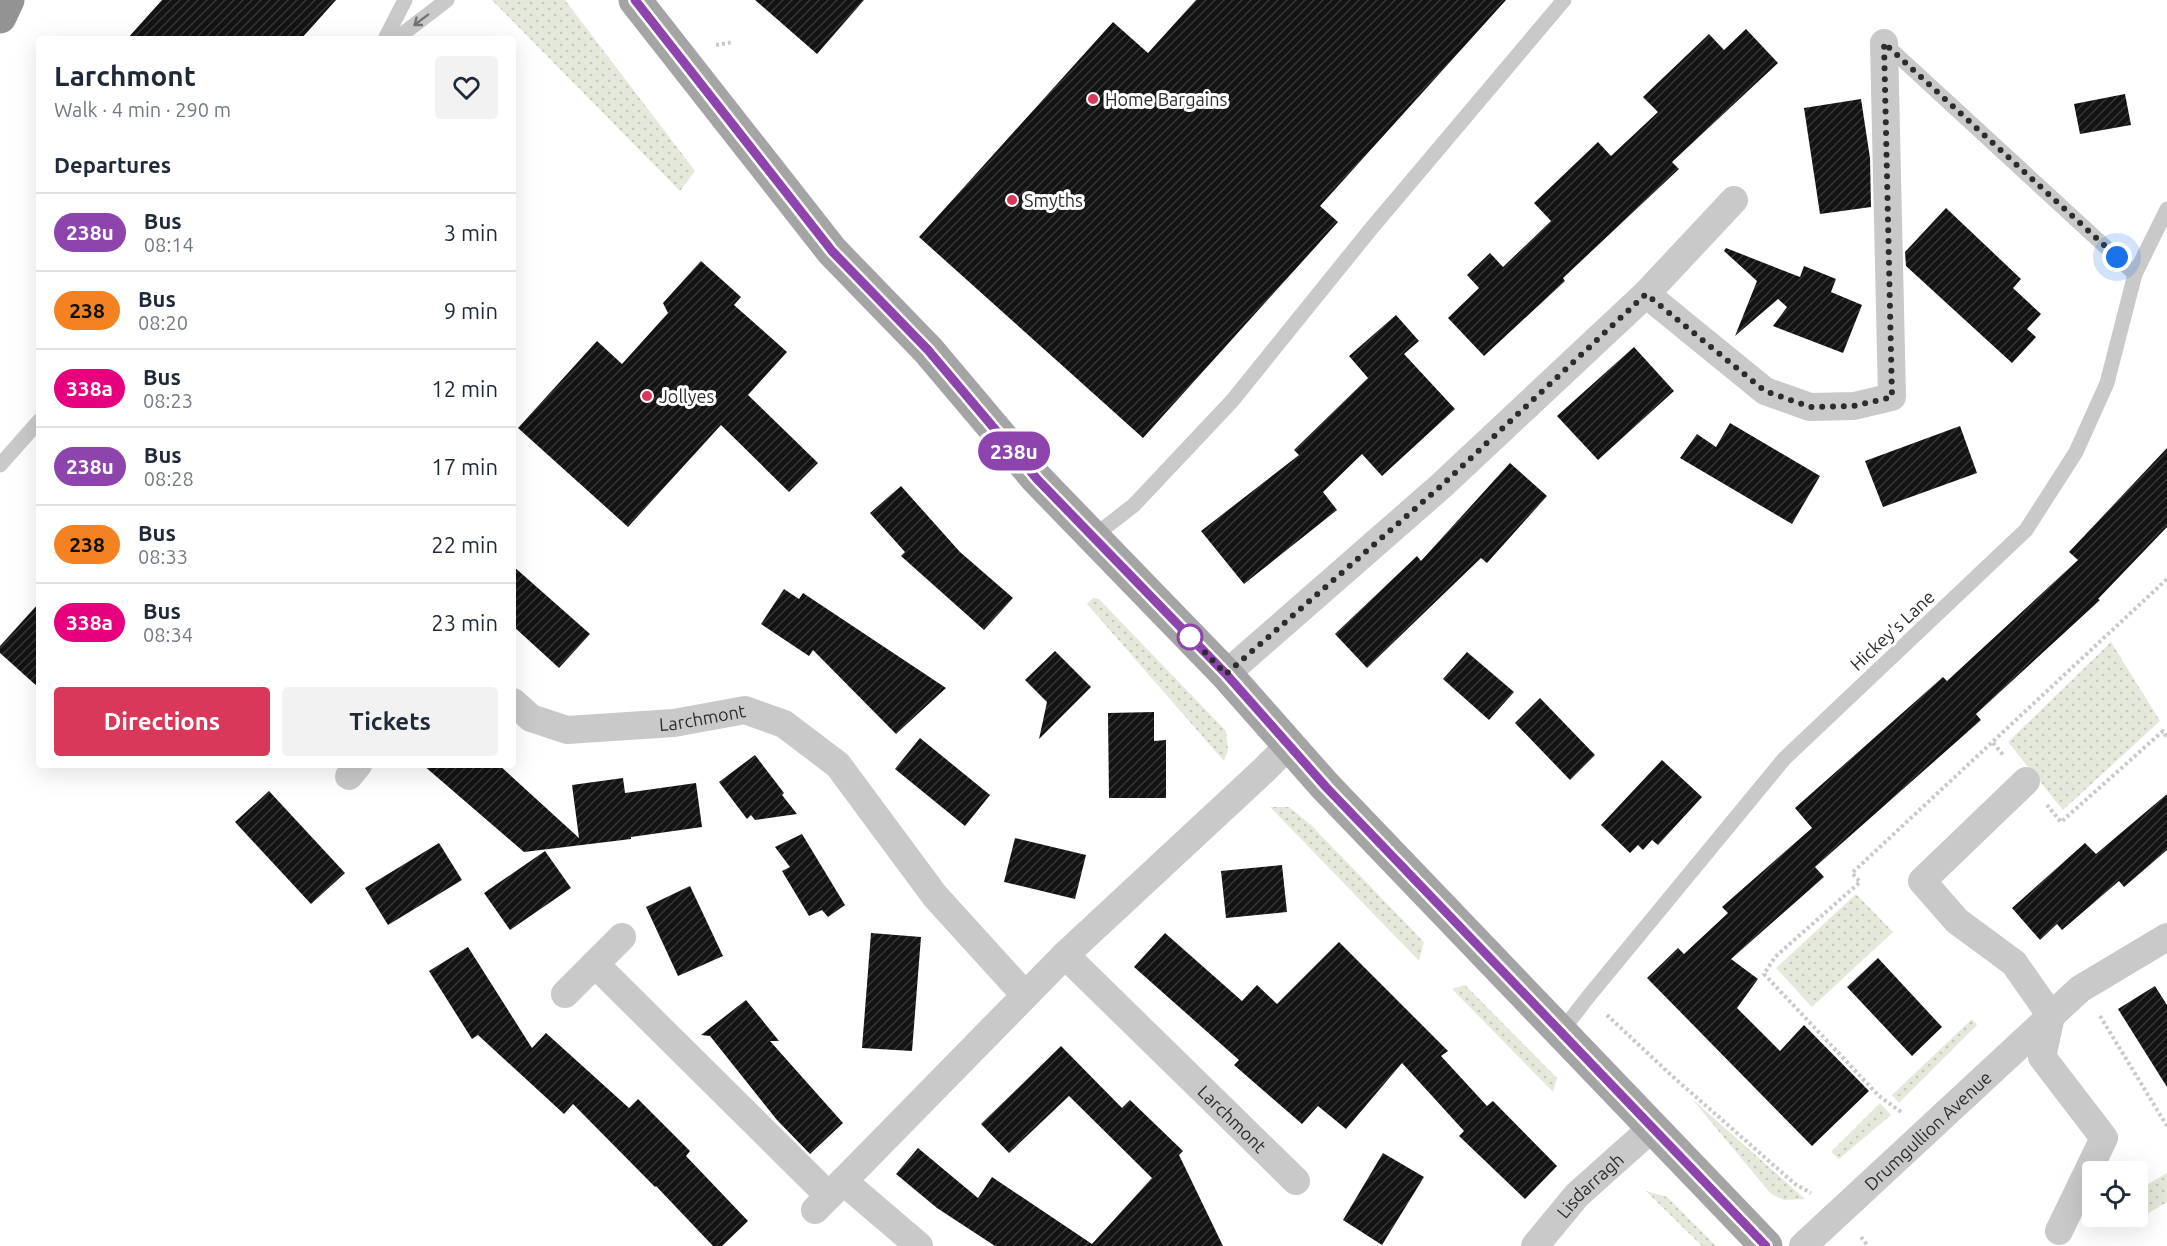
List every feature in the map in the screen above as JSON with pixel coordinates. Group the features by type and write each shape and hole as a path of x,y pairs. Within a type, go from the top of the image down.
{"highway":[{"path":"0,17 8,0"}],"main road":[{"path":"636,0 832,251 928,350 1037,479 1226,674 1288,746 1766,1246"}],"street":[{"path":"1646,294 1765,391 1810,407 1854,406 1892,397 1884,43"},
{"path":"1226,674 1441,486 1646,294 1734,200"},
{"name":"Larchmont","path":"516,705 531,718 567,730 674,723 745,710 784,724 838,765 935,896 1025,995"},
{"path":"829,1196 1065,955 1288,746"},
{"path":"2026,782 1922,881 1957,921 2014,963 2051,1016 2042,1057 2104,1138 2059,1231"},
{"path":"565,994 622,937"},
{"name":"Drumgullion Avenue","path":"1803,1246 2080,989 2167,937"},
{"name":"Larchmont","path":"1065,955 1296,1181"},
{"path":"595,964 829,1196 918,1246"},
{"name":"Lisdarragh","path":"1535,1246 1577,1195 1652,1128"}],"lane":[{"path":"387,36 405,0"},
{"path":"400,36 447,0"},
{"path":"1094,536 1134,505 1232,401 1370,230 1564,0"},
{"path":"1884,43 2135,274"},
{"name":"Hickey's Lane","path":"1561,1032 1784,759 2026,530 2076,452 2107,383 2135,274 2167,209"},
{"path":"0,465 36,425"}],"path":[{"path":"1993,744 2061,822 2163,731 2167,738"},
{"path":"2080,989 2093,1004 2167,1126"},
{"path":"1588,997 1671,1075 1795,1184 1841,1211"}],"shaded area":[{"path":"492,0 565,0 695,171 680,191"},
{"path":"1093,598 1099,599 1226,731 1228,750 1224,761 1087,604"},
{"path":"2111,642 2160,721 2063,810 2008,742"},
{"path":"1270,807 1289,807 1311,825 1424,942 1419,961"},
{"path":"1856,894 1893,932 1812,1007 1776,968"},
{"path":"1465,985 1557,1078 1553,1092 1452,989"},
{"path":"1972,1019 1977,1025 1899,1103 1892,1095"},
{"path":"1691,1098 1805,1199 1784,1200 1771,1194"},
{"path":"1880,1103 1891,1115 1839,1159 1831,1152"},
{"path":"2167,1173 2167,1202 2148,1213 2148,1184"},
{"path":"1646,1191 1667,1197 1716,1246 1702,1246"}],"building":[{"path":"162,0 336,0 304,36 130,36"},
{"path":"755,0 864,0 817,54"},
{"path":"1196,0 1506,0 1320,206 1338,222 1143,438 919,237 1113,22 1148,53"},
{"path":"1746,29 1778,63 1672,162 1679,169 1563,278 1565,281 1484,356 1448,318 1479,288 1467,275 1490,253 1503,267 1551,221 1534,203 1598,142 1611,156 1658,112 1643,97 1709,34 1724,50"},
{"path":"2125,94 2131,125 2080,134 2074,104"},
{"path":"1861,99 1870,158 1871,207 1820,214 1804,108"},
{"path":"1946,208 2021,279 2013,288 2041,314 2027,329 2036,337 2012,363 1906,266 1905,252"},
{"path":"1726,248 1800,277 1804,266 1836,279 1831,292 1862,305 1843,353 1773,326 1787,307 1778,299 1735,336 1757,281 1724,251"},
{"name":"Jollyes","path":"701,261 741,297 734,305 787,352 748,395 818,463 789,492 721,425 628,527 518,428 597,341 622,364 668,313 663,303"},
{"path":"1396,315 1419,341 1404,354 1455,409 1382,476 1362,454 1323,492 1337,510 1244,584 1201,531 1299,455 1294,450 1368,378 1349,356"},
{"path":"1634,347 1674,391 1598,460 1557,416"},
{"path":"1730,423 1820,476 1792,524 1680,458 1697,434 1716,447"},
{"path":"1960,426 1977,473 1883,507 1865,461"},
{"path":"2167,448 2167,527 2098,599 2100,600 1976,714 1981,720 1815,867 1824,877 1731,959 1758,979 1737,1008 1780,1051 1804,1025 1869,1091 1812,1146 1647,978 1678,948 1684,954 1728,913 1722,907 1812,828 1795,808 1943,677 1947,681 2078,560 2069,552"},
{"path":"1510,463 1547,496 1487,563 1481,558 1367,668 1335,634 1417,556 1421,561"},
{"path":"901,486 960,552 1013,598 984,630 901,556 905,552 870,513"},
{"path":"516,569 590,634 559,668 516,629"},
{"path":"784,589 799,599 803,593 946,688 896,734 813,650 809,656 761,624"},
{"path":"36,606 36,685 0,653 0,646"},
{"path":"1055,651 1091,687 1039,739 1047,702 1025,680"},
{"path":"1467,652 1514,692 1489,720 1443,679"},
{"path":"1540,698 1595,755 1570,780 1515,723"},
{"path":"1154,712 1154,741 1166,740 1166,798 1109,798 1108,713"},
{"path":"920,738 990,795 965,826 895,769"},
{"path":"755,755 797,814 755,820 751,815 747,819 719,782"},
{"path":"1662,760 1702,797 1658,845 1652,840 1643,850 1638,845 1630,853 1601,825"},
{"path":"426,768 502,768 579,838 572,785 623,778 625,793 696,783 702,827 631,837 631,839 524,852"},
{"path":"269,791 345,873 311,904 235,822"},
{"path":"2167,794 2167,850 2124,887 2119,881 2062,930 2057,924 2040,940 2012,908 2085,843 2096,854"},
{"path":"802,834 845,905 828,917 822,910 809,916 782,871 790,867 775,847"},
{"path":"1015,838 1086,855 1075,899 1004,882"},
{"path":"439,843 462,880 388,925 365,888"},
{"path":"545,851 571,888 510,930 484,893"},
{"path":"1282,865 1287,912 1226,918 1221,871"},
{"path":"690,886 723,956 678,976 646,907"},
{"path":"871,933 921,937 912,1051 862,1048"},
{"path":"1165,933 1242,1001 1257,985 1277,1004 1339,942 1448,1051 1441,1056 1487,1106 1493,1101 1557,1166 1525,1199 1459,1136 1464,1131 1402,1063 1346,1129 1318,1106 1302,1124 1234,1065 1239,1060 1134,967"},
{"path":"468,947 532,1048 546,1033 629,1108 638,1099 690,1151 686,1156 748,1221 722,1246 713,1246 573,1104 564,1114 478,1035 472,1039 429,971"},
{"path":"1878,958 1942,1027 1912,1056 1847,987"},
{"path":"2155,986 2167,1005 2167,1087 2118,1009"},
{"path":"746,1000 779,1041 770,1041 843,1123 810,1154 777,1120 710,1036 701,1035"},
{"path":"1061,1046 1122,1108 1130,1100 1183,1151 1179,1155 1223,1246 995,1246 937,1208 896,1174 918,1148 978,1198 992,1177 1092,1244 1152,1178 1069,1096 1009,1153 981,1124"},
{"path":"1383,1153 1424,1177 1382,1245 1343,1220"}],"bus line":[{"name":"238u","path":"635,0 832,251 928,350 1037,479 1226,674 1326,787 1766,1246"}],"place":[{"name":"Home Bargains","path":"1093,99"},
{"name":"Smyths","path":"1012,200"},
{"name":"Jollyes","path":"647,396"}],"route":[{"path":"1190,637 1226,674 1441,486 1646,294 1765,391 1810,407 1854,406 1892,397 1884,43 2117,257"}]}
